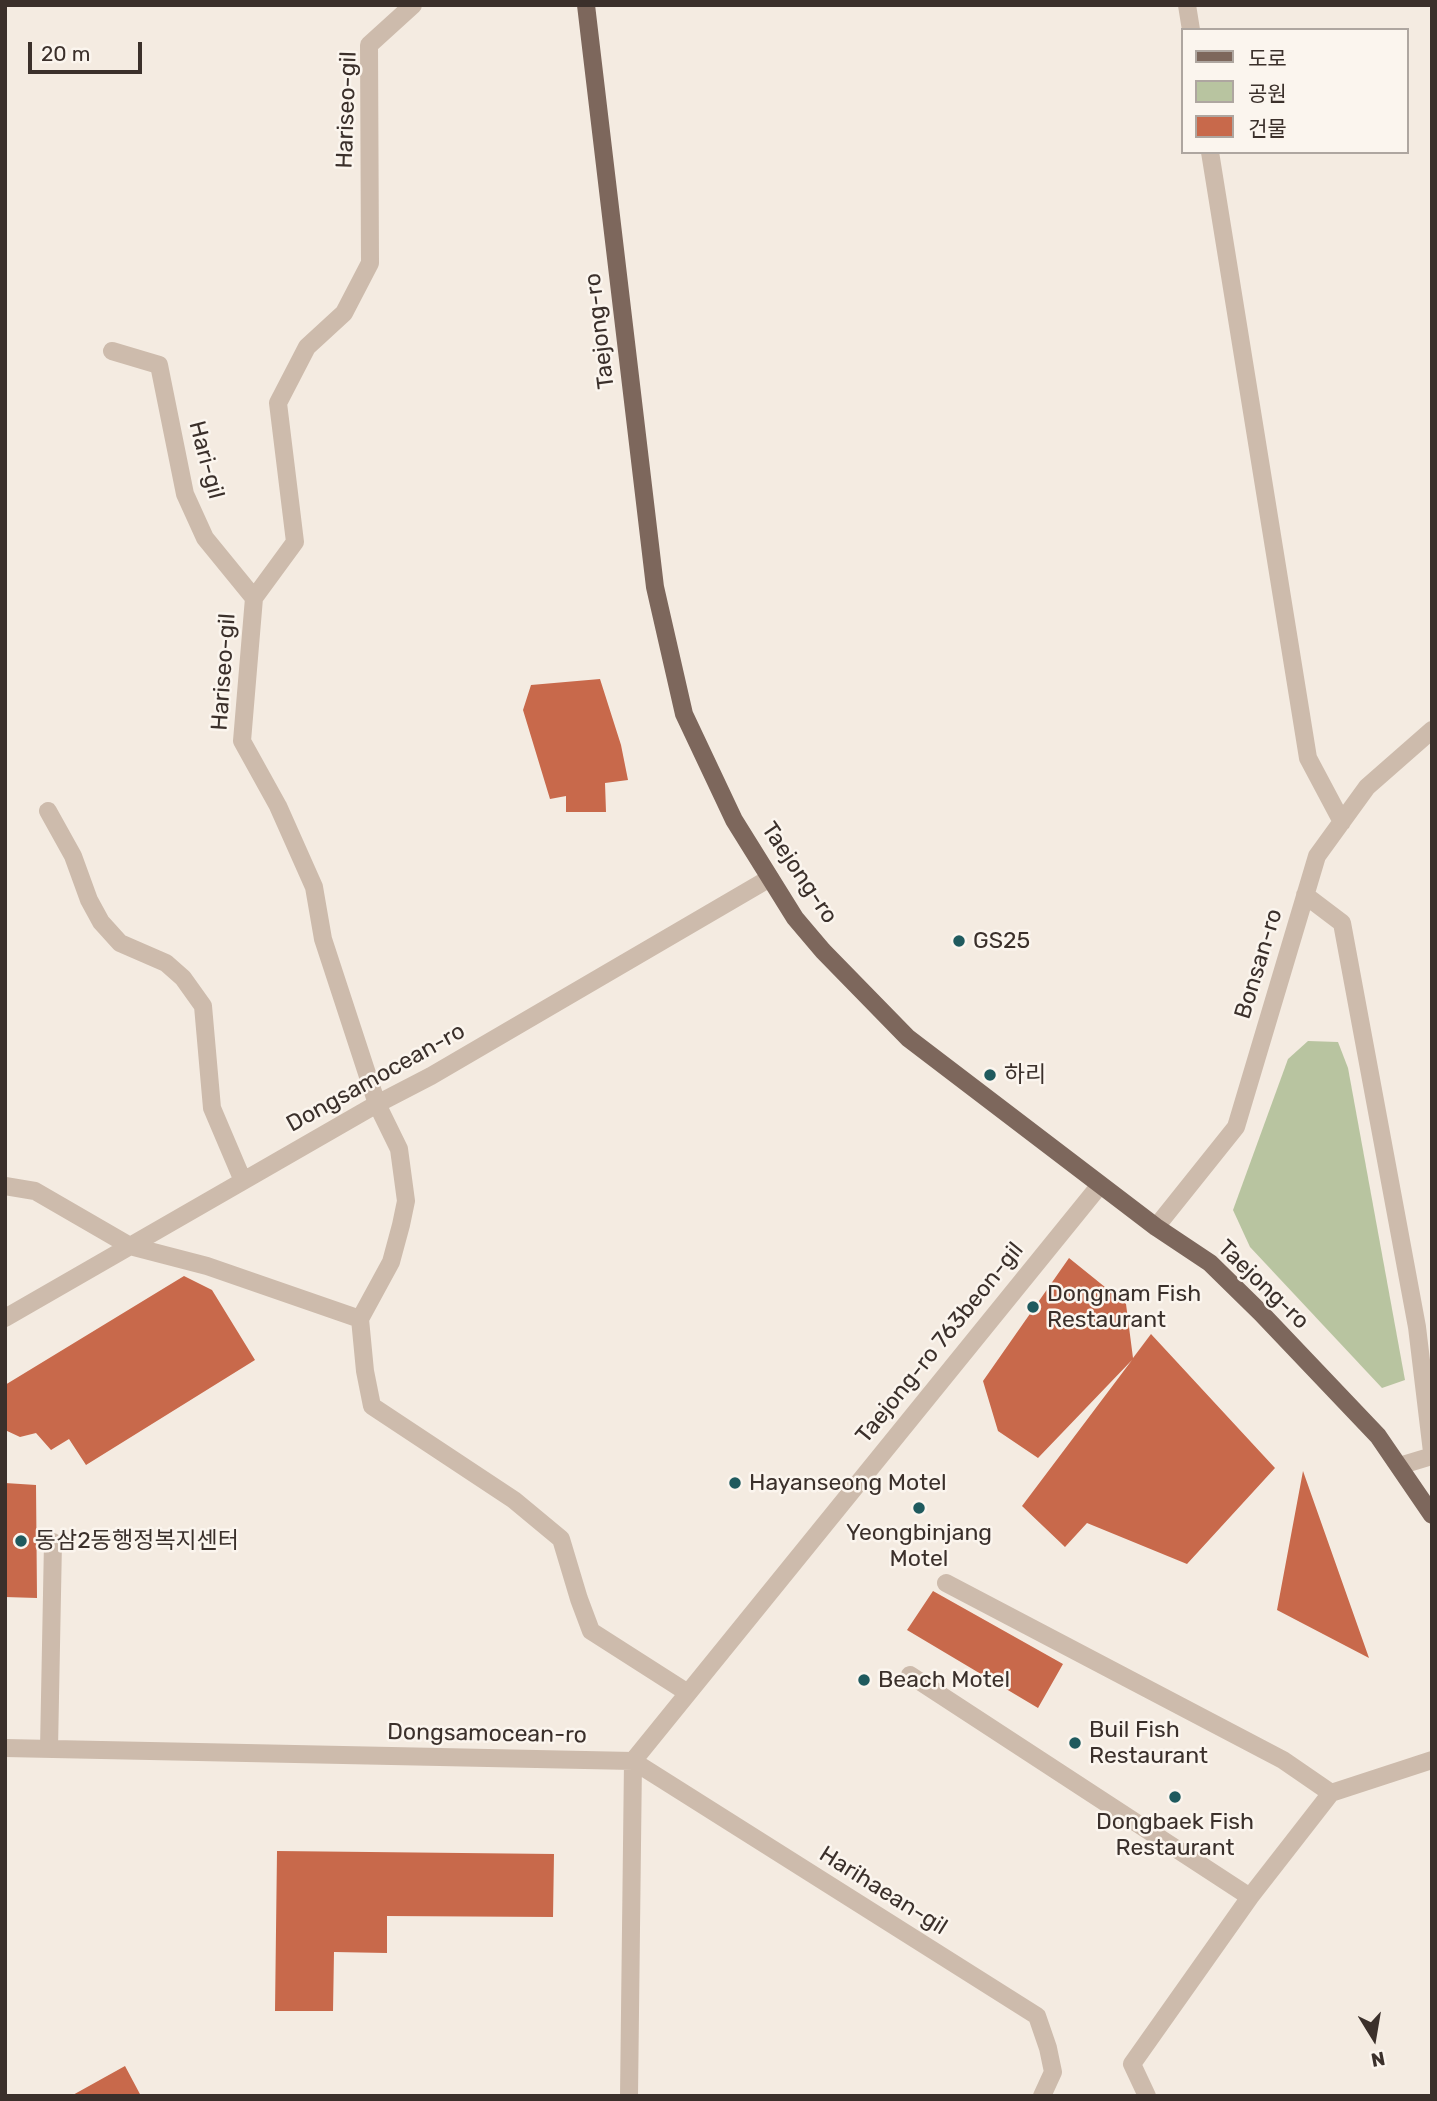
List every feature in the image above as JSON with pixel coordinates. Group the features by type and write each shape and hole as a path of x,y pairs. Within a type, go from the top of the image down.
{"main road":[{"name":"Taejong-ro","path":"586,5 655,587 684,715 734,820 795,918 823,951 908,1038 1156,1227 1210,1263 1378,1436 1432,1515"}],"street":[{"name":"Hariseo-gil","path":"360,1319 391,1262 406,1201 400,1149 377,1104 323,939 314,887 278,806 242,741 254,598 295,542 278,403 307,348 344,313 370,263 369,45 413,5"},
{"path":"1186,5 1191,28"},
{"path":"1210,154 1308,758 1342,822"},
{"name":"Hari-gil","path":"112,351 159,365 185,494 205,538 254,598"},
{"name":"Bonsan-ro","path":"1156,1227 1236,1127 1317,856 1367,787 1432,730"},
{"path":"48,811 73,856 89,900 101,922 120,943 166,963 183,978 203,1006 212,1108 243,1181"},
{"name":"Dongsamocean-ro","path":"5,1318 377,1104 431,1076 770,878"},
{"path":"1305,895 1342,923 1417,1328 1432,1454 1399,1466"},
{"name":"Taejong-ro 763beon-gil","path":"633,1761 1100,1185"},
{"path":"5,1186 35,1191 130,1246 206,1266 360,1319 365,1371 372,1406 514,1500 561,1539 591,1630 688,1693"},
{"path":"49,1749 52,1542"},
{"path":"946,1583 1283,1760 1331,1793"},
{"path":"910,1675 1250,1897"},
{"name":"Dongsamocean-ro","path":"5,1748 633,1761"},
{"path":"1147,2096 1132,2064 1250,1897 1331,1793 1432,1760"},
{"path":"629,2096 633,1761"},
{"name":"Harihaean-gil","path":"633,1761 1037,2016 1053,2072 1042,2096"}],"green space":[{"path":"1308,1041 1338,1042 1348,1068 1405,1380 1382,1388 1250,1247 1233,1210 1288,1059"}],"building":[{"path":"600,679 621,745 628,780 605,783 606,812 566,812 566,796 550,799 523,710 531,685"},
{"path":"1069,1258 1126,1304 1133,1358 1151,1334 1275,1468 1187,1564 1087,1523 1065,1547 1022,1506 1132,1360 1038,1458 998,1431 983,1381"},
{"path":"184,1276 212,1290 255,1360 86,1465 69,1439 51,1450 36,1433 20,1437 5,1430 5,1385"},
{"path":"1303,1471 1369,1658 1277,1610"},
{"name":"동삼2동행정복지센터","path":"5,1483 36,1485 37,1598 5,1597"},
{"path":"933,1591 1063,1664 1038,1708 907,1630"},
{"path":"277,1851 554,1854 553,1917 387,1916 387,1953 334,1952 333,2011 275,2011"},
{"path":"125,2066 141,2096 71,2096"}],"place":[{"name":"GS25","path":"959,941"},
{"name":"하리","path":"990,1075"},
{"name":"Dongnam Fish Restaurant","path":"1033,1307"},
{"name":"Hayanseong Motel","path":"735,1483"},
{"name":"Yeongbinjang Motel","path":"919,1508"},
{"name":"동삼2동행정복지센터","path":"21,1541"},
{"name":"Beach Motel","path":"864,1680"},
{"name":"Buil Fish Restaurant","path":"1075,1743"},
{"name":"Dongbaek Fish Restaurant","path":"1175,1797"}]}
